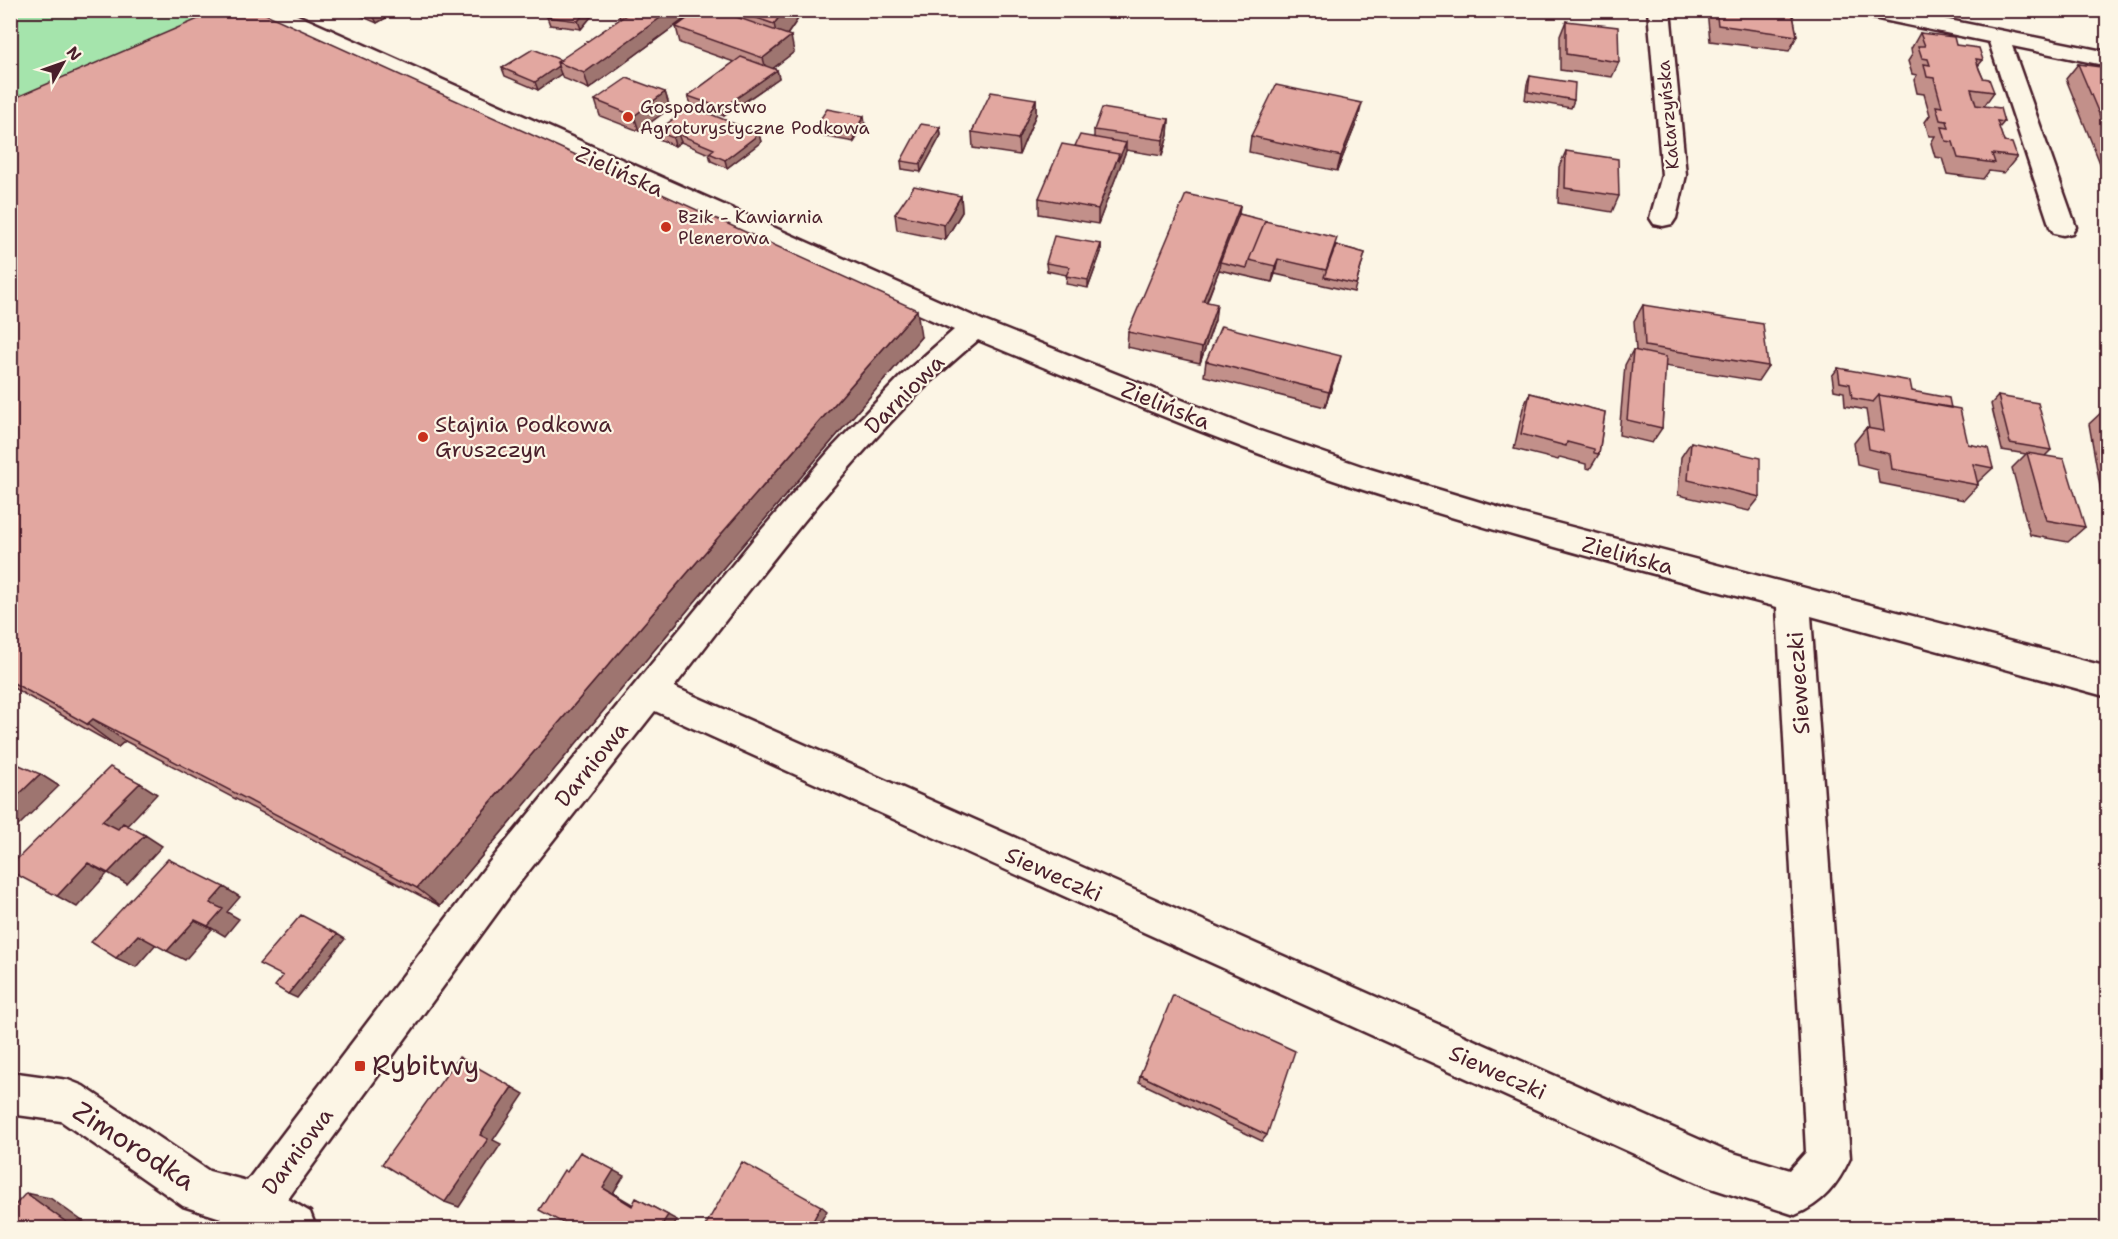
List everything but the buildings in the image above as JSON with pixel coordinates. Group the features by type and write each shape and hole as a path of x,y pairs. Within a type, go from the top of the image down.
{"street":[{"name":"Zielińska","path":"267,10 974,328 1247,438 1363,478 1510,523 2108,682"},
{"name":"Katarzyńska","path":"1659,10 1674,175 1664,218"},
{"path":"1864,10 2108,58"},
{"path":"1998,37 2063,227"},
{"name":"Darniowa","path":"248,1217 500,878 763,550 842,457 910,384 974,328"},
{"name":"Sieweczki","path":"649,692 1720,1171 1795,1193 1812,1180 1828,1158 1792,599"},
{"name":"Zimorodka","path":"10,1093 68,1101 200,1190 248,1217"},
{"path":"248,1217 294,1228"}],"green space":[{"path":"219,10 11,127 11,11"}],"place":[{"name":"Gospodarstwo Agroturystyczne Podkowa","path":"628,117"},
{"name":"Bzik - Kawiarnia Plenerowa","path":"666,227"},
{"name":"Stajnia Podkowa Gruszczyn","path":"423,437"},
{"name":"Rybitwy","path":"360,1066"}]}
